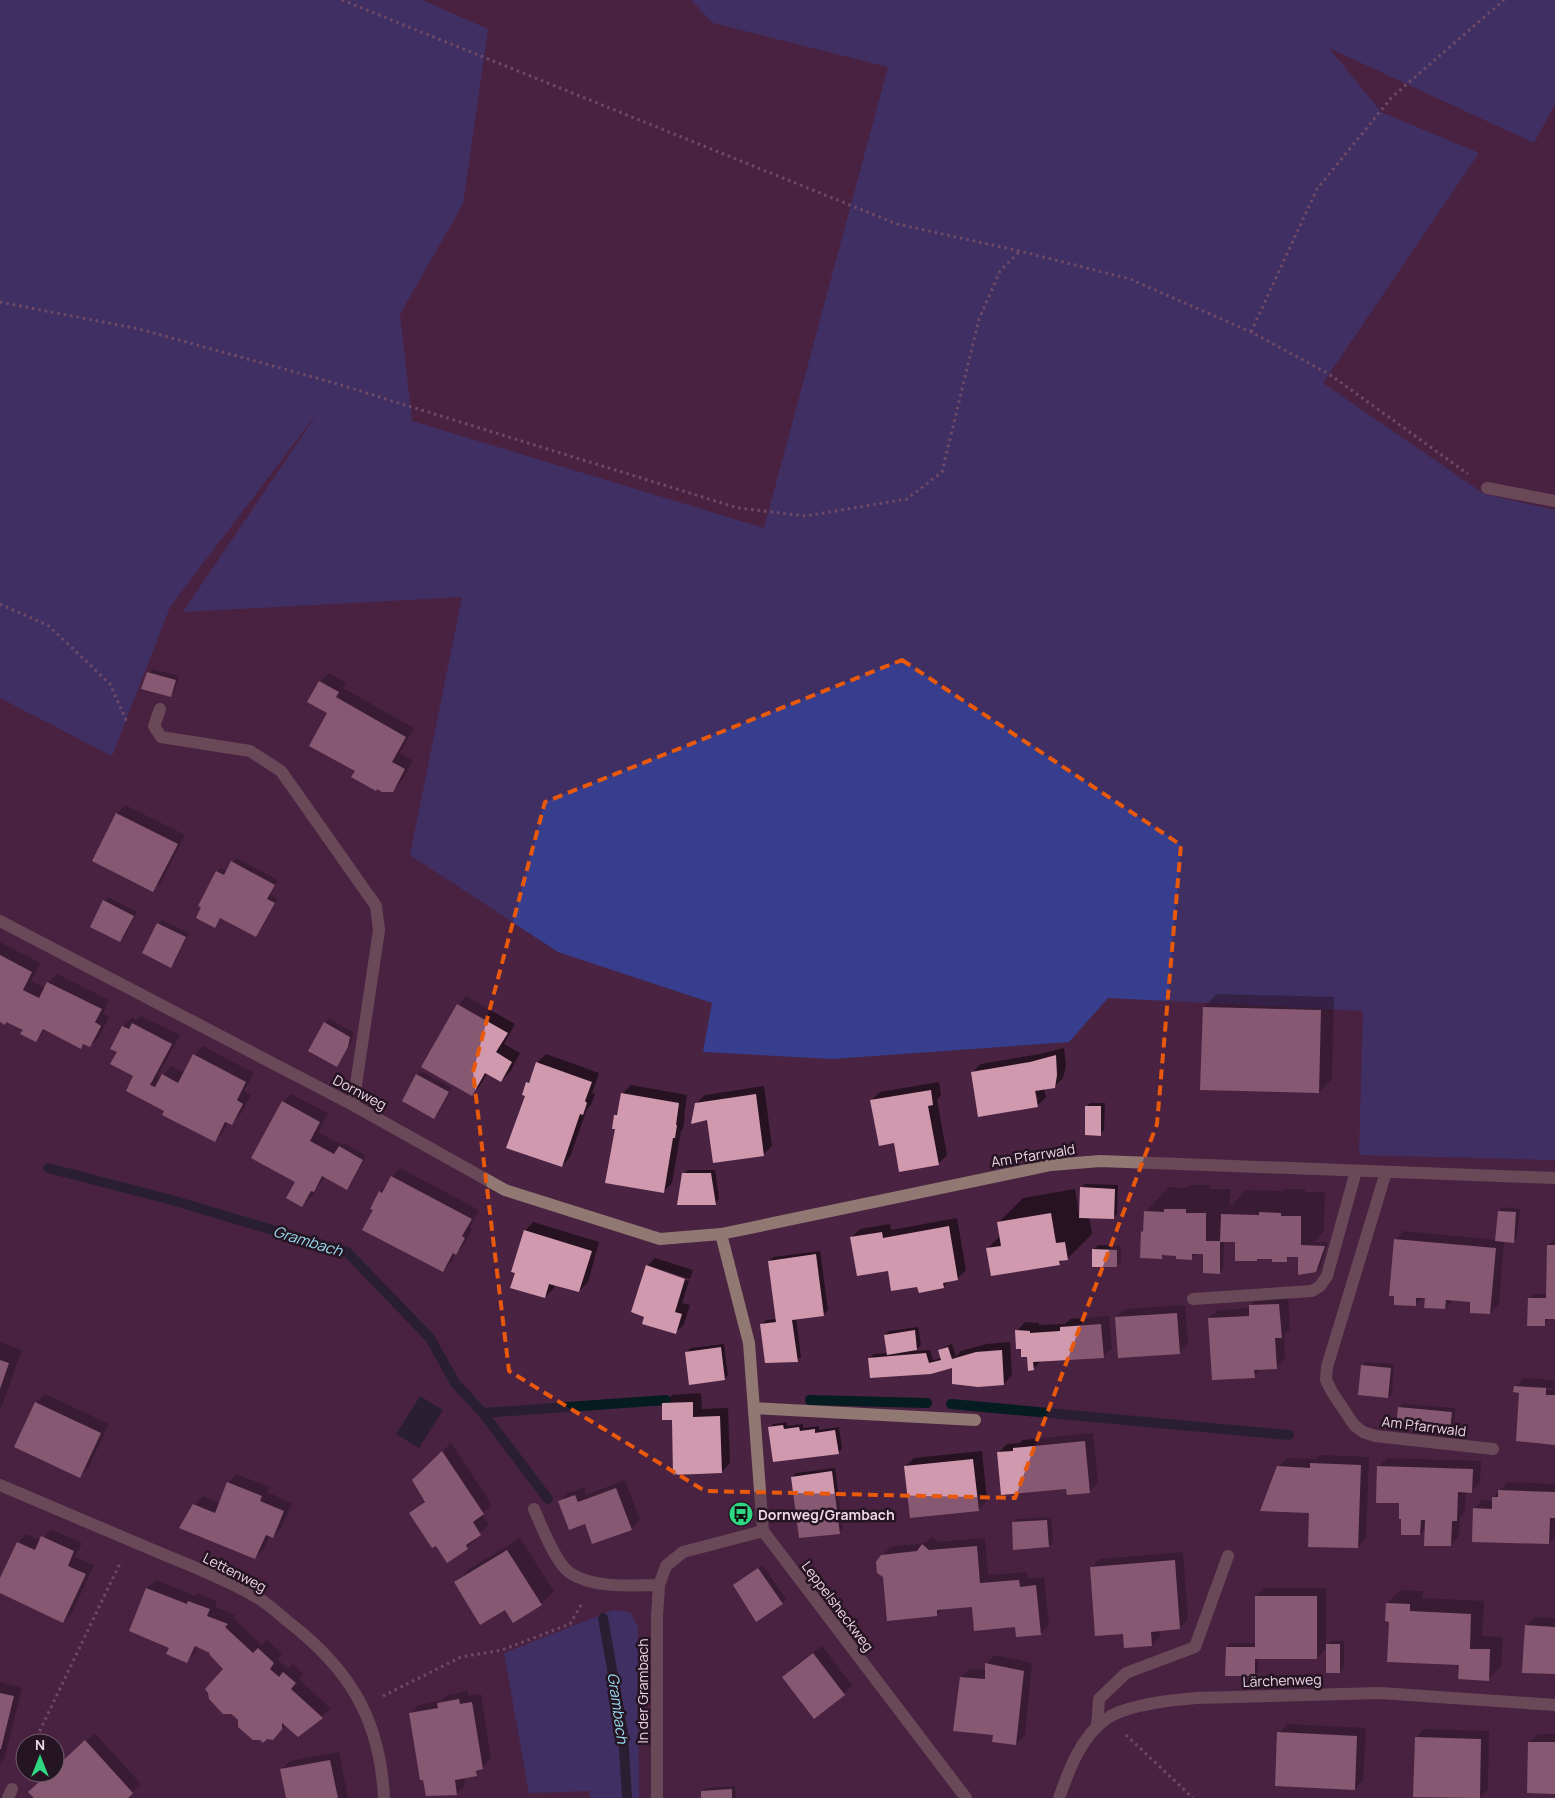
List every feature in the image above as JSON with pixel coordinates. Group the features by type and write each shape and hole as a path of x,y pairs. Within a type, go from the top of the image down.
{"street":[{"path":"1487,488 1555,501"},
{"path":"160,709 154,726 161,737 250,751 281,771 376,906 379,930 353,1105"},
{"name":"Dornweg","path":"0,921 353,1105 505,1190 660,1239 721,1234"},
{"name":"Am Pfarrwald","path":"721,1234 1051,1165 1100,1161 1555,1178"},
{"path":"1193,1299 1312,1291 1320,1286 1328,1276 1356,1172"},
{"name":"Am Pfarrwald","path":"1386,1172 1328,1367 1326,1380 1354,1425 1363,1432 1375,1436 1493,1449"},
{"path":"721,1234 749,1343 763,1531"},
{"path":"754,1408 975,1420"},
{"name":"Lettenweg","path":"0,1485 131,1540 258,1597 300,1630 339,1668 363,1706 376,1741 383,1777 384,1798"},
{"path":"534,1509 554,1553 569,1573 593,1582 624,1585 659,1585"},
{"name":"In der Grambach","path":"658,1798 659,1585 666,1566 683,1552 763,1531"},
{"name":"Leppelsheckweg","path":"763,1531 966,1798"},
{"path":"1097,1727 1099,1699 1126,1673 1195,1647 1228,1556"},
{"name":"Lärchenweg","path":"1058,1798 1078,1753 1087,1738 1107,1718 1136,1707 1166,1701 1196,1698 1380,1692 1555,1705"}],"path":[{"path":"342,0 898,224 1020,251 1130,279 1251,332 1329,374 1487,488"},
{"path":"1251,332 1317,189 1392,97 1504,0"},
{"path":"0,302 139,329 331,382 738,508 806,516 907,499 942,472 979,318 1000,271 1020,251"},
{"path":"0,604 49,626 110,684 126,720 145,731 154,726"},
{"path":"39,1733 131,1540"},
{"path":"363,1706 461,1657 502,1650 570,1624"},
{"path":"1107,1718 1193,1798"}],"highlighted area":[{"path":"902,660 1181,845 1157,1124 1015,1498 705,1491 509,1371 473,1072 545,802"}],"shaded area":[{"path":"0,0 422,0 488,29 463,204 400,314 412,421 764,528 888,67 713,23 691,0 1555,0 1555,104 1534,143 1329,48 1381,112 1479,153 1323,383 1484,494 1555,510 1555,1160 1359,1155 1363,1011 1108,998 1069,1042 832,1059 703,1052 712,1003 558,952 410,855 462,597 183,612 321,408 170,607 112,756 0,698"},
{"path":"420,1396 443,1410 419,1448 396,1434"},
{"path":"613,1610 630,1612 638,1626 639,1798 590,1798 590,1791 529,1793 504,1653"}],"building":[{"path":"147,672 176,680 171,697 141,689"},
{"path":"319,681 339,692 336,697 406,737 392,762 405,769 393,792 382,792 377,789 376,791 351,777 355,771 309,746 327,713 307,702"},
{"path":"116,813 178,844 153,892 92,861"},
{"path":"231,861 275,885 267,899 275,903 256,937 220,918 215,928 196,918 201,907 198,906 216,871 224,875"},
{"path":"103,900 134,916 120,942 90,927"},
{"path":"157,923 186,937 171,968 142,953"},
{"path":"0,955 32,972 23,990 39,998 47,982 102,1009 95,1022 101,1026 90,1047 83,1044 81,1049 43,1029 36,1042 20,1034 23,1030 6,1022 5,1025 0,1022"},
{"path":"457,1004 508,1033 496,1052 512,1062 501,1082 485,1073 472,1096 421,1067"},
{"path":"1203,1007 1321,1010 1319,1093 1200,1090"},
{"path":"324,1022 350,1037 348,1047 337,1067 308,1051"},
{"path":"132,1023 172,1044 150,1085 155,1087 162,1074 178,1083 193,1054 246,1082 237,1100 243,1104 232,1125 225,1122 215,1142 162,1115 164,1111 126,1091 133,1076 110,1064 117,1052 110,1049 122,1026 129,1029"},
{"path":"1056,1055 1057,1075 1055,1088 1035,1091 1038,1107 978,1117 971,1072 1030,1062"},
{"path":"536,1062 592,1082 585,1101 587,1103 583,1115 580,1114 562,1167 506,1148 525,1096 522,1095 526,1082 529,1083"},
{"path":"416,1074 449,1092 434,1119 402,1101"},
{"path":"931,1090 933,1105 928,1106 939,1165 899,1172 894,1143 879,1146 870,1100"},
{"path":"621,1093 679,1103 675,1138 673,1138 664,1193 605,1183 615,1129 612,1129 614,1115 617,1115"},
{"path":"756,1094 764,1156 713,1163 707,1120 691,1124 695,1103"},
{"path":"282,1101 320,1122 310,1141 334,1154 339,1146 363,1160 347,1190 322,1176 314,1192 311,1191 302,1207 286,1198 295,1182 251,1158"},
{"path":"1085,1106 1101,1106 1101,1136 1085,1135"},
{"path":"682,1173 711,1173 716,1205 677,1205"},
{"path":"391,1176 472,1219 462,1236 465,1238 456,1255 453,1253 443,1272 362,1230 373,1210 370,1209 379,1191 382,1193"},
{"path":"1080,1187 1115,1189 1114,1219 1079,1218"},
{"path":"1164,1209 1186,1209 1186,1213 1206,1213 1206,1241 1220,1241 1220,1274 1203,1273 1203,1254 1192,1254 1192,1260 1176,1259 1176,1256 1162,1255 1162,1259 1140,1258 1144,1211 1164,1212"},
{"path":"1498,1211 1516,1212 1514,1243 1495,1241"},
{"path":"1259,1212 1281,1213 1281,1216 1301,1216 1301,1245 1325,1246 1316,1272 1298,1275 1298,1257 1287,1257 1287,1262 1272,1262 1272,1259 1235,1261 1235,1242 1220,1242 1221,1214 1259,1215"},
{"path":"1051,1213 1056,1243 1065,1242 1068,1260 1059,1261 1060,1265 991,1276 986,1248 1001,1246 997,1222"},
{"path":"949,1226 958,1280 943,1283 944,1288 919,1293 917,1287 891,1291 888,1271 857,1276 850,1237 882,1232 883,1238"},
{"path":"524,1230 592,1251 579,1292 549,1284 545,1298 510,1288 515,1273 511,1272"},
{"path":"1394,1239 1496,1248 1490,1314 1470,1313 1470,1302 1446,1300 1445,1309 1424,1308 1425,1298 1416,1298 1416,1306 1394,1305 1394,1296 1389,1296"},
{"path":"1547,1245 1555,1245 1555,1319 1545,1319 1545,1326 1527,1326 1528,1298 1546,1298"},
{"path":"1092,1249 1117,1250 1117,1267 1092,1267"},
{"path":"816,1254 824,1316 792,1320 798,1362 765,1363 760,1324 776,1322 768,1261"},
{"path":"646,1265 685,1279 675,1312 682,1314 676,1334 642,1324 644,1317 631,1312"},
{"path":"1279,1304 1282,1338 1275,1338 1277,1369 1254,1370 1255,1378 1212,1380 1208,1318 1249,1316 1249,1305"},
{"path":"1177,1313 1180,1354 1118,1358 1115,1317"},
{"path":"1101,1324 1104,1358 1033,1362 1034,1370 1028,1371 1027,1357 1021,1357 1021,1349 1016,1349 1015,1330 1030,1331 1030,1333 1060,1331 1060,1327"},
{"path":"915,1330 917,1350 887,1355 884,1335"},
{"path":"721,1347 725,1380 689,1385 685,1352"},
{"path":"948,1347 952,1359 976,1352 1002,1350 1004,1385 978,1387 952,1384 952,1368 931,1374 870,1378 868,1358 926,1353 929,1363 941,1360 938,1350"},
{"path":"0,1360 9,1363 0,1389"},
{"path":"1361,1365 1391,1368 1388,1398 1358,1395"},
{"path":"1514,1386 1546,1388 1546,1395 1555,1395 1555,1445 1516,1441 1519,1393 1513,1392"},
{"path":"35,1402 101,1433 80,1478 14,1447"},
{"path":"693,1402 693,1417 720,1416 722,1473 673,1475 672,1420 662,1420 662,1403"},
{"path":"1398,1407 1452,1412 1450,1432 1396,1428"},
{"path":"783,1425 784,1429 799,1427 800,1431 815,1429 815,1433 835,1430 839,1454 773,1462 768,1427"},
{"path":"1085,1441 1090,1493 1067,1495 1066,1489 1001,1495 997,1452 1013,1451 1013,1448"},
{"path":"442,1451 484,1514 473,1522 481,1535 466,1545 468,1549 447,1563 436,1546 432,1548 409,1513 425,1502 412,1480"},
{"path":"973,1459 979,1511 910,1518 904,1466"},
{"path":"1310,1463 1361,1465 1358,1548 1308,1547 1309,1513 1260,1511 1277,1466 1310,1468"},
{"path":"1377,1466 1473,1469 1472,1493 1458,1492 1457,1521 1452,1521 1451,1546 1424,1546 1425,1520 1421,1520 1420,1535 1401,1535 1399,1503 1376,1503"},
{"path":"832,1471 840,1534 799,1538 791,1477"},
{"path":"227,1482 262,1496 260,1501 284,1511 273,1538 266,1535 255,1559 179,1528 193,1504 215,1513"},
{"path":"616,1488 632,1530 592,1544 585,1524 569,1530 558,1501 575,1495 578,1502"},
{"path":"1498,1490 1555,1492 1555,1518 1550,1518 1549,1544 1472,1542 1473,1508 1492,1509 1492,1497 1498,1497"},
{"path":"1047,1520 1049,1547 1013,1550 1012,1522"},
{"path":"41,1536 74,1551 68,1566 86,1574 63,1623 0,1593 0,1578 17,1542 35,1550"},
{"path":"922,1544 929,1550 977,1546 980,1583 1019,1580 1020,1587 1036,1585 1041,1635 1016,1637 1015,1627 974,1631 972,1607 937,1610 937,1616 887,1621 883,1577 877,1573 876,1562 881,1555 917,1551"},
{"path":"507,1550 542,1605 513,1623 505,1610 480,1625 454,1582"},
{"path":"1175,1560 1180,1629 1151,1632 1152,1646 1124,1648 1123,1634 1095,1636 1090,1567"},
{"path":"758,1568 783,1604 756,1622 733,1585"},
{"path":"146,1588 187,1604 188,1601 210,1609 207,1616 228,1624 225,1627 253,1653 258,1648 274,1663 270,1669 279,1677 283,1672 296,1683 291,1689 323,1718 298,1737 282,1723 282,1729 273,1740 267,1739 263,1743 260,1740 253,1740 238,1727 238,1720 234,1716 223,1714 209,1699 205,1689 223,1669 210,1653 195,1646 187,1663 166,1654 169,1648 129,1631"},
{"path":"1255,1596 1317,1596 1317,1659 1255,1659 1255,1676 1225,1676 1226,1647 1255,1647"},
{"path":"1386,1603 1410,1604 1410,1611 1471,1614 1470,1649 1490,1649 1489,1681 1458,1679 1459,1665 1387,1662 1389,1622 1385,1621"},
{"path":"1525,1625 1555,1627 1555,1674 1522,1673"},
{"path":"1326,1644 1340,1644 1340,1673 1326,1673"},
{"path":"813,1653 845,1695 814,1719 782,1677"},
{"path":"985,1663 1024,1671 1016,1745 992,1742 993,1735 953,1731 960,1677 985,1679"},
{"path":"0,1693 14,1696 1,1749 0,1749"},
{"path":"459,1699 460,1704 472,1702 483,1769 476,1771 477,1776 455,1780 457,1795 426,1796 423,1780 420,1780 409,1713 438,1708 437,1703"},
{"path":"1277,1732 1357,1736 1355,1790 1275,1786"},
{"path":"1415,1737 1481,1739 1480,1798 1413,1797"},
{"path":"85,1740 133,1793 128,1798 34,1798 28,1792 38,1783 65,1783 65,1759"},
{"path":"1528,1742 1555,1742 1555,1794 1527,1793"},
{"path":"330,1760 338,1798 286,1798 280,1769"},
{"path":"732,1789 732,1798 701,1798 701,1791"}],"waterway":[{"name":"Grambach","path":"48,1168 168,1199 347,1252 430,1338 455,1383 483,1413 548,1499"},
{"path":"483,1413 666,1400"},
{"path":"810,1400 927,1403"},
{"path":"951,1404 1289,1435"},
{"name":"Grambach","path":"603,1618 623,1732 627,1798"}],"place":[{"name":"Dornweg/Grambach","path":"741,1514"}]}
